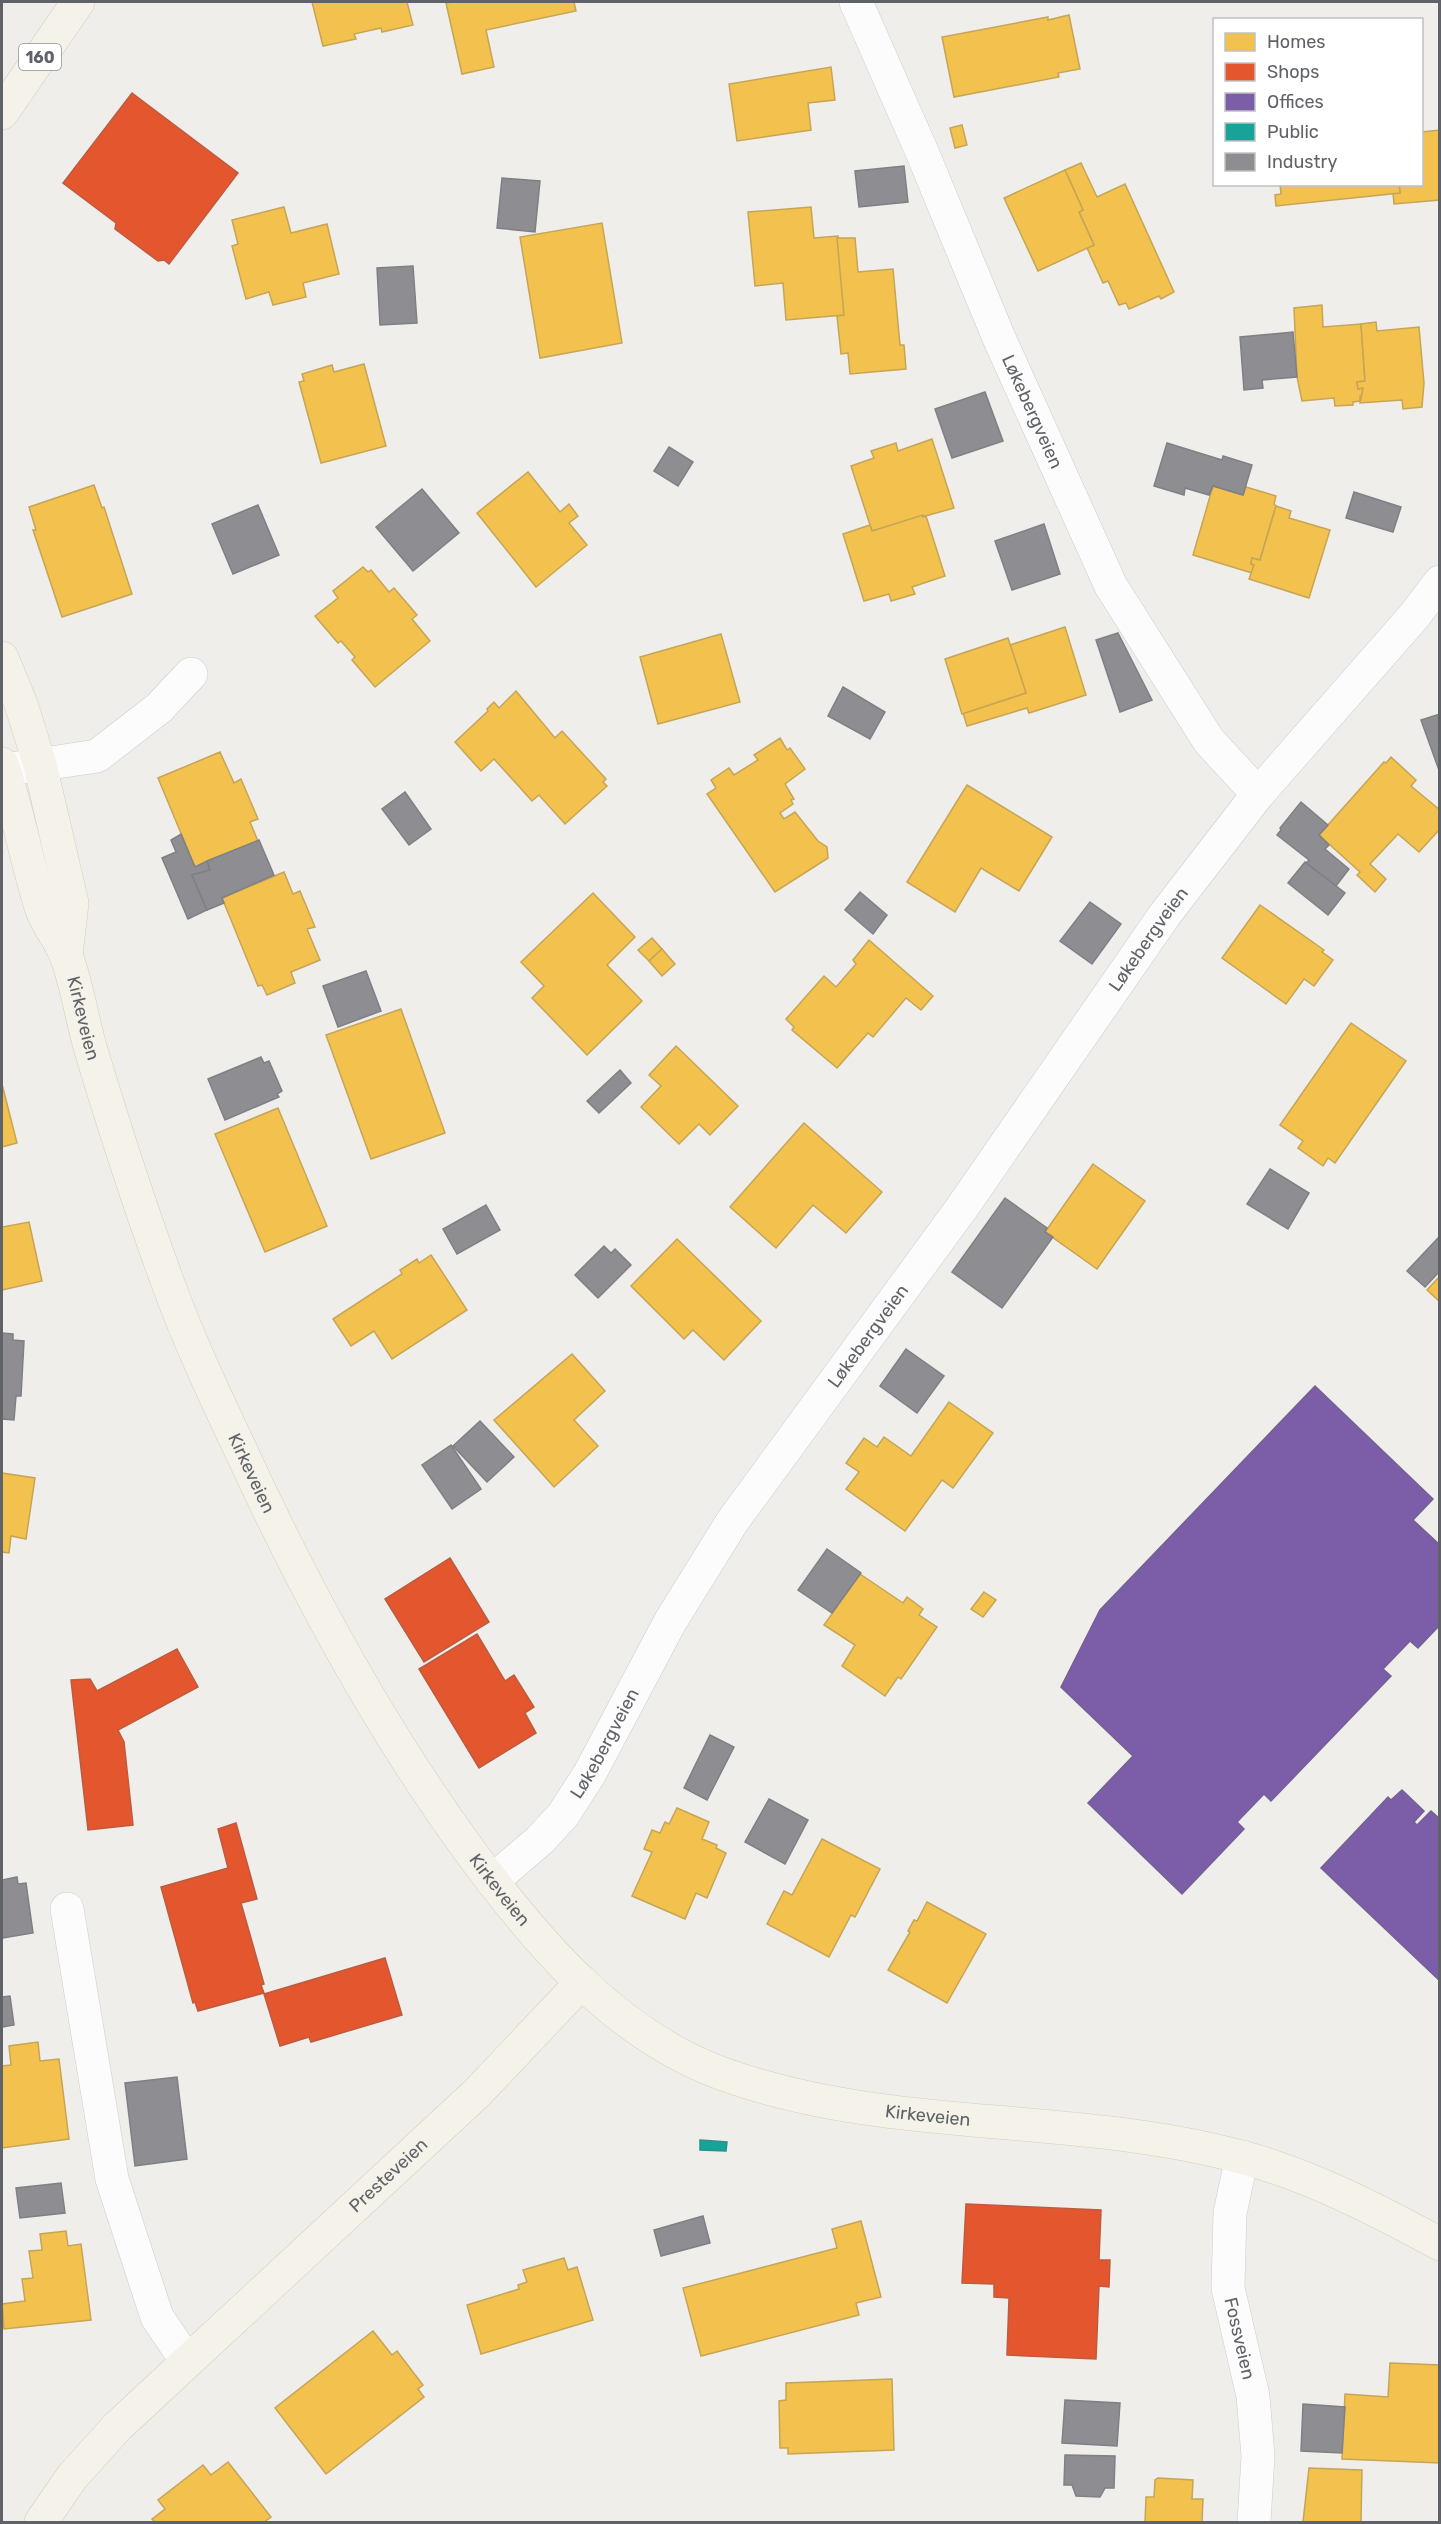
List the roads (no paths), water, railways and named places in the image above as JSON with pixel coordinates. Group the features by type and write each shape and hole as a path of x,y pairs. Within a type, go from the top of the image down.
{"main road":[{"name":"160","path":"2,113 78,2"},
{"name":"Kirkeveien","path":"2,658 21,704 40,765 72,903 66,955"},
{"name":"Kirkeveien","path":"3,767 43,914 66,955 82,1017 135,1189 171,1291 211,1387 315,1602 371,1702 407,1760 492,1881 532,1931 582,1982 624,2018 663,2046 713,2071 763,2088 832,2103 911,2115 1104,2133 1242,2157 1301,2178 1440,2244"},
{"name":"Presteveien","path":"41,2523 72,2477 117,2427 477,2093 582,1982"}],"street":[{"name":"Løkebergveien","path":"856,2 922,152 999,338 1111,586 1209,741 1258,794"},
{"name":"Løkebergveien","path":"492,1881 540,1840 563,1815 590,1773 670,1622 732,1522 961,1209 1166,913 1258,794 1415,615 1440,582"},
{"path":"3,767 40,765 97,756 159,708 191,675"},
{"path":"67,1909 112,2179 157,2317 186,2361"},
{"name":"Fossveien","path":"1242,2157 1230,2213 1228,2288 1253,2396 1258,2456 1254,2523"}]}
